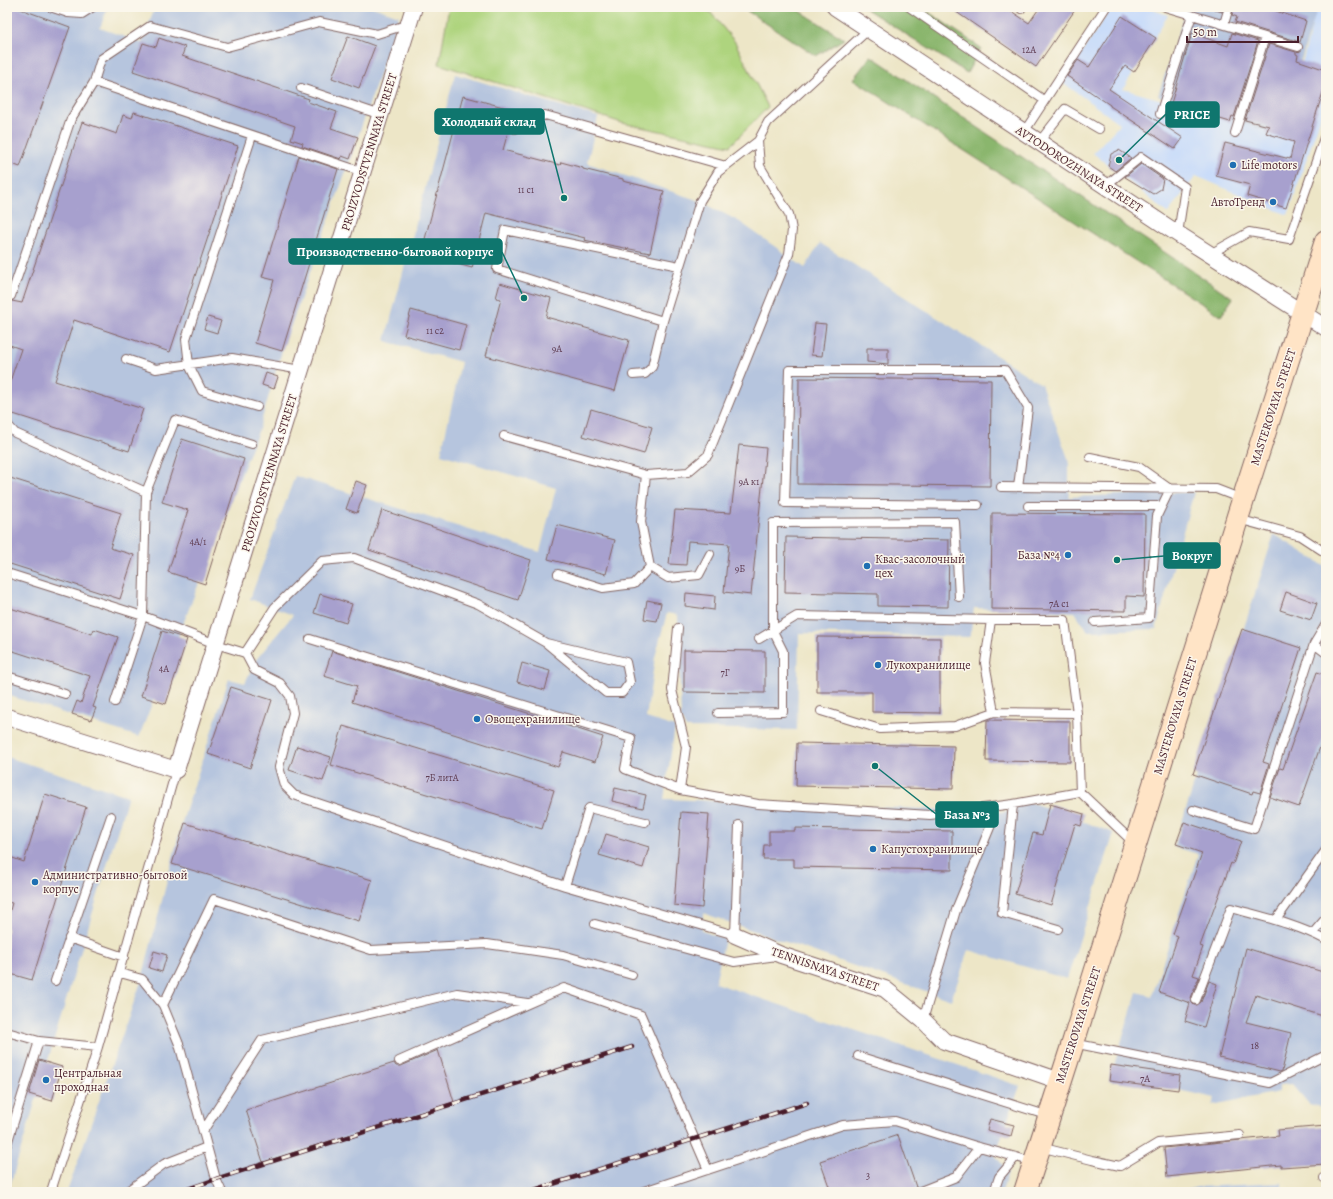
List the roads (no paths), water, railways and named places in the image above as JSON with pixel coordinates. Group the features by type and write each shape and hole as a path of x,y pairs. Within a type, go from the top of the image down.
{"main road":[{"name":"MASTEROVAYA STREET","path":"1025,1192 1029,1155 1049,1116 1073,1043 1240,509 1326,241"}],"street":[{"name":"PROIZVODSTVENNAYA STREET","path":"176,770 414,7"},
{"name":"AVTODOROZHNAYA STREET","path":"834,7 1178,234 1326,328"},
{"path":"7,717 176,770"},
{"name":"TENNISNAYA STREET","path":"735,935 781,955 885,989 923,1020 944,1041 1060,1081"}],"lane":[{"path":"50,7 68,13 82,14 94,7"},
{"path":"909,7 1044,100"},
{"path":"1024,132 1106,7"},
{"path":"1165,7 1298,46"},
{"path":"1224,24 1229,7"},
{"path":"1160,114 1192,15"},
{"path":"11,296 71,119 94,82 101,59 150,26 227,47 319,22 377,34 409,24"},
{"path":"633,375 645,374 652,367 663,321 700,201 718,172 758,141 768,122 868,30"},
{"path":"1235,133 1265,37"},
{"path":"94,82 363,172"},
{"path":"301,88 381,115"},
{"path":"1039,142 1065,109 1099,129"},
{"path":"515,129 545,115 726,166"},
{"path":"252,136 186,339 189,365 202,391 257,408"},
{"path":"1210,254 1249,232 1290,239 1325,136"},
{"path":"504,436 646,475 688,472 708,455 789,254 792,230 789,214 760,166 758,141"},
{"path":"1105,186 1141,157 1185,187 1178,234"},
{"path":"663,321 497,269 504,230 679,266"},
{"path":"126,359 156,369 232,358 301,370"},
{"path":"978,505 785,503 789,370 1005,370 1028,408 1018,488"},
{"path":"115,702 143,616 146,492 175,420 252,444"},
{"path":"7,424 15,433 146,492"},
{"path":"1090,457 1138,467 1170,489"},
{"path":"646,475 641,522 650,567 668,578 699,574 710,554"},
{"path":"1001,487 1216,489 1240,509 1300,536 1326,553"},
{"path":"1094,622 1149,618 1157,516 1170,489"},
{"path":"1028,506 1161,506"},
{"path":"718,713 783,712 783,651 773,631 773,523 955,522 959,597"},
{"path":"246,653 275,607 322,561 354,558 478,604 546,643 606,693 622,694 630,682 626,662 546,643"},
{"path":"558,574 603,588 634,584 650,567"},
{"path":"7,573 143,616 216,644 246,653 254,670 280,683 290,696 293,713 279,767 284,785 294,794 565,886 735,935 739,825"},
{"path":"759,639 798,616 1065,620 1077,713 1080,792 1135,844"},
{"path":"990,620 985,663 994,712"},
{"path":"1193,810 1254,829 1314,644 1326,624"},
{"path":"678,628 672,690 686,747 680,790"},
{"path":"310,639 631,738 625,769 680,790 758,804 930,816 1013,804 1080,792"},
{"path":"1314,644 1326,653"},
{"path":"7,676 65,694"},
{"path":"821,711 880,730 955,726 994,712 1077,713"},
{"path":"52,1188 98,1047 120,973 176,770"},
{"path":"1013,804 1002,913 1058,929"},
{"path":"565,886 589,808 645,822"},
{"path":"55,981 111,816"},
{"path":"923,1020 957,907 990,825"},
{"path":"1276,920 1326,850"},
{"path":"163,1005 214,899 371,950 488,944 563,955 632,975"},
{"path":"1196,1000 1231,908 1276,920 1313,933 1326,940"},
{"path":"1313,933 1326,918"},
{"path":"595,924 734,962 781,955"},
{"path":"69,938 124,957"},
{"path":"120,973 142,979 163,1005 179,1044 202,1131 216,1179 222,1192"},
{"path":"399,1061 564,988 641,1015 708,1170"},
{"path":"202,1131 262,1040 458,993 528,1004"},
{"path":"7,1032 39,1041 98,1047"},
{"path":"7,1144 39,1041"},
{"path":"1073,1043 1270,1083 1326,1055"},
{"path":"858,1056 1049,1116"},
{"path":"641,1192 843,1125 895,1121 978,1147 1029,1155 1092,1160 1120,1166 1158,1143 1240,1135"},
{"path":"126,1192 164,1164 207,1147"},
{"path":"918,1192 956,1177 978,1147"},
{"path":"994,1192 999,1177 1029,1155"}],"railway":[{"path":"179,1192 632,1047"},
{"path":"528,1192 807,1103"}],"place":[{"name":"PRICE","path":"1119,160"},
{"name":"Life motors","path":"1233,165"},
{"name":"Холодный склад","path":"564,198"},
{"name":"АвтоТренд","path":"1273,202"},
{"name":"Производственно-бытовой корпус","path":"524,298"},
{"name":"База №4","path":"1068,555"},
{"name":"Вокруг","path":"1117,560"},
{"name":"Квас-засолочный цех","path":"867,566"},
{"name":"Лукохранилище","path":"878,665"},
{"name":"Овощехранилище","path":"477,719"},
{"name":"База №3","path":"875,766"},
{"name":"Капустохранилище","path":"873,849"},
{"name":"Административно-бытовой корпус","path":"35,882"},
{"name":"Центральная проходная","path":"46,1080"}]}
